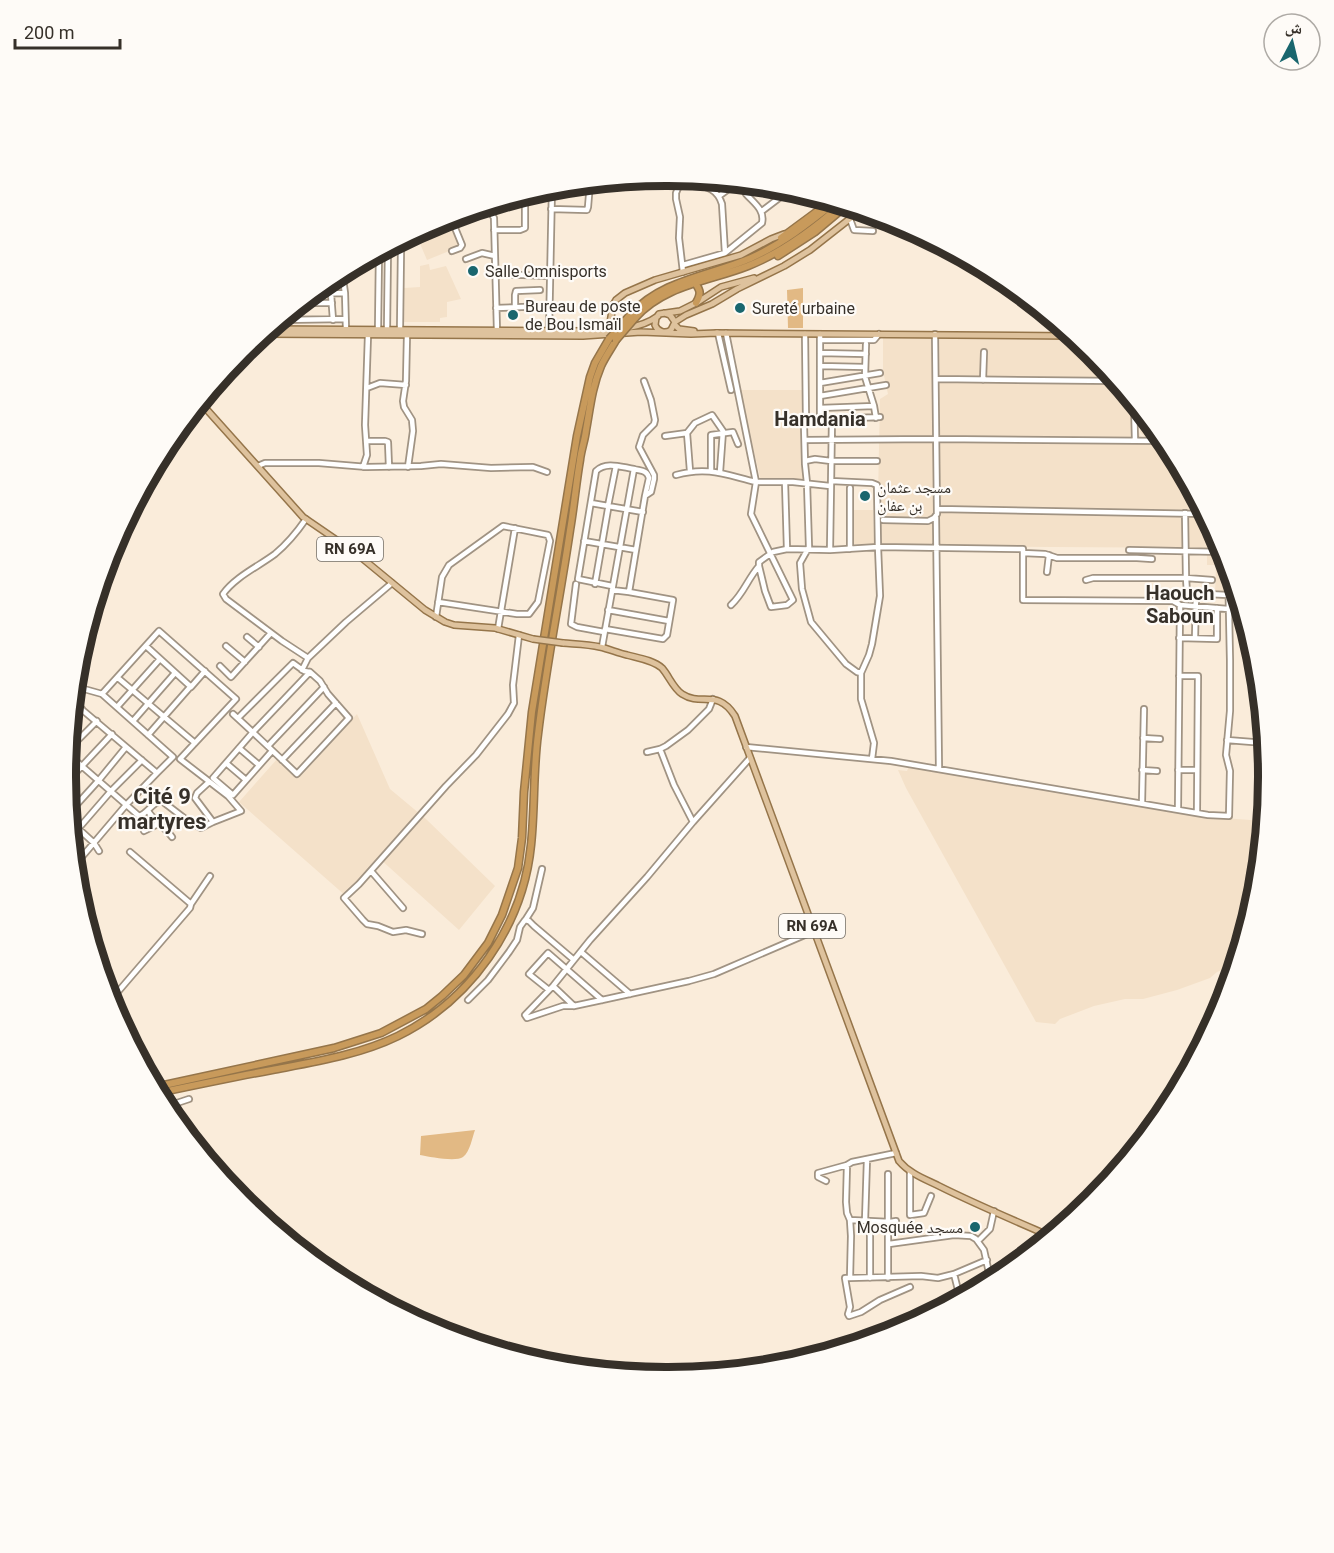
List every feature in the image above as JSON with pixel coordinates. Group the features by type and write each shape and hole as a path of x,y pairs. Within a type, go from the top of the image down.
{"highway":[{"path":"761,253 824,207"},
{"path":"164,1085 334,1048 381,1033 426,1009 464,975 488,943 502,915 518,868 532,712 580,419 595,363 651,296 673,284 728,267 761,253 792,235 826,208"},
{"path":"633,316 674,291 748,266 777,252 834,210"},
{"path":"732,271 747,269 786,252 839,212"},
{"path":"694,283 700,292 696,303"},
{"path":"168,1091 351,1053 396,1037 431,1016 456,995 498,943 518,901 528,866 541,712 572,522 580,457 593,388 612,340"}],"main road":[{"path":"657,316 655,323 660,331 671,330 674,323 686,315 712,304 810,250 854,216"},
{"path":"609,329 613,305 631,290 683,269 725,256 741,255 788,233"},
{"path":"283,329 549,331 609,329 646,323 664,313 680,311 721,287 770,273"},
{"path":"664,313 670,315 679,329 717,333"},
{"path":"277,334 583,336 664,332 806,334 820,337 855,337 865,340 879,334 1059,336"},
{"name":"RN 69A","path":"206,408 306,519 357,554 436,617 454,625 498,629 533,639 602,647 654,663 662,669 681,694 688,697 713,699 730,708 735,716 899,1161 910,1172 954,1194 1041,1232"}],"street":[{"path":"679,186 676,199 680,217 679,238 683,269"},
{"path":"705,187 714,191 722,204 725,256"},
{"path":"719,196 729,189"},
{"path":"551,209 587,210 589,191"},
{"path":"725,256 762,223 762,211 746,194"},
{"path":"549,331 552,197"},
{"path":"762,211 780,197"},
{"path":"494,230 525,228 525,203"},
{"path":"816,205 820,210"},
{"path":"491,213 494,218 497,331"},
{"path":"850,219 854,230 873,231"},
{"path":"452,251 462,245 454,226"},
{"path":"400,330 401,250"},
{"path":"466,259 482,254 495,256"},
{"path":"387,330 388,257"},
{"path":"378,330 379,261"},
{"path":"496,274 550,276"},
{"path":"344,283 346,330"},
{"path":"515,308 516,291 540,290"},
{"path":"328,294 345,293"},
{"path":"331,294 333,320"},
{"path":"315,303 332,303"},
{"path":"496,308 550,306"},
{"path":"294,320 345,319"},
{"path":"717,333 731,390"},
{"path":"726,333 756,482 751,514 793,600 787,605 771,607 759,566"},
{"path":"806,334 806,420 804,424 810,547 800,562 802,589 812,622 846,664 861,673"},
{"path":"935,334 939,769"},
{"path":"363,467 366,458 368,335"},
{"path":"407,335 406,385 403,401 412,420 408,467"},
{"path":"820,337 820,420"},
{"path":"806,420 878,417 865,376 865,340"},
{"path":"983,380 984,352"},
{"path":"820,353 866,354"},
{"path":"820,366 865,368"},
{"path":"820,383 880,373"},
{"path":"937,379 1105,381"},
{"path":"644,381 655,420 643,435 639,447 654,475 651,492 645,496"},
{"path":"367,388 380,383 406,385"},
{"path":"820,396 886,385"},
{"path":"820,408 874,406"},
{"path":"690,471 687,433 695,423 712,415 723,433 720,472"},
{"path":"1134,416 1135,440"},
{"path":"830,550 832,419"},
{"path":"711,471 711,435 733,432 738,444"},
{"path":"665,436 687,433"},
{"path":"805,440 1152,441"},
{"path":"366,441 388,442 389,467"},
{"path":"805,460 877,461"},
{"path":"258,466 266,463 319,463 363,467 441,464 490,468 533,467 547,472"},
{"path":"576,584 571,624 577,627 663,639 667,636 673,600 628,592 578,579 596,471 604,465 616,466 645,471 649,475 628,592"},
{"path":"595,584 616,466"},
{"path":"602,647 634,470"},
{"path":"676,475 690,471 711,471 756,482 877,484 880,596 872,644 861,673 861,699 874,742 872,759"},
{"path":"785,482 787,549"},
{"path":"850,488 850,549"},
{"path":"591,503 643,512"},
{"path":"938,509 1196,514"},
{"path":"746,747 872,759 1208,815 1229,816 1230,771 1226,755 1230,711 1228,595 1187,592 1185,513"},
{"path":"883,520 928,521 936,516"},
{"path":"306,519 297,532 274,554 223,594 226,599 271,633 308,658"},
{"path":"436,617 438,602 442,577 449,565 504,526 548,535 550,541 538,602 529,614 438,602"},
{"path":"498,629 515,528"},
{"path":"584,541 636,550"},
{"path":"731,605 741,596 750,577 759,566 759,562 770,553 787,549 830,550 878,547 1023,549 1023,600 1173,601 1180,604 1228,609"},
{"path":"1129,550 1213,551"},
{"path":"1023,553 1045,554 1057,558 1152,559"},
{"path":"1047,572 1049,555"},
{"path":"1086,580 1093,578 1212,580"},
{"path":"302,670 308,658 392,583"},
{"path":"1195,638 1196,594"},
{"path":"1178,809 1180,604"},
{"path":"1179,638 1217,639 1217,608"},
{"path":"608,610 669,621"},
{"path":"102,694 159,631 236,699 180,759"},
{"path":"220,666 231,677 271,633"},
{"path":"422,934 406,930 389,932 368,924 344,898 476,755 508,714 514,703 513,685 519,635"},
{"path":"247,637 259,647"},
{"path":"146,646 191,687"},
{"path":"226,646 245,662"},
{"path":"117,707 160,659"},
{"path":"293,663 302,670 310,672 349,718 297,774 236,716 293,663"},
{"path":"148,735 205,671"},
{"path":"310,672 213,778 233,795 259,765 270,748 324,687"},
{"path":"133,721 175,673"},
{"path":"1179,676 1198,676 1197,812"},
{"path":"118,678 195,743"},
{"path":"191,687 197,680"},
{"path":"77,762 139,816 156,802 162,801 198,828 203,828 241,811 228,796 180,759 173,757 102,694 84,689"},
{"path":"647,752 660,749 688,730 709,709 713,699"},
{"path":"282,760 336,703"},
{"path":"82,709 157,773"},
{"path":"1142,803 1144,709"},
{"path":"78,740 97,721"},
{"path":"76,772 112,734"},
{"path":"1143,738 1160,739"},
{"path":"1227,740 1256,742"},
{"path":"77,804 126,747"},
{"path":"239,748 259,765"},
{"path":"660,749 674,785 693,822"},
{"path":"82,856 126,805 173,757"},
{"path":"750,758 525,1015 526,1018 563,1006 574,1006 714,974 814,931"},
{"path":"79,827 142,760"},
{"path":"226,763 246,780"},
{"path":"1142,770 1158,771"},
{"path":"1178,770 1197,770"},
{"path":"209,782 195,798 213,822"},
{"path":"147,811 172,837"},
{"path":"144,831 160,823"},
{"path":"79,829 99,851"},
{"path":"130,852 192,904"},
{"path":"468,1000 488,980 517,940 521,925 533,908 542,869"},
{"path":"371,871 404,908"},
{"path":"117,992 190,908 210,876"},
{"path":"526,919 574,960"},
{"path":"581,952 630,994"},
{"path":"574,1006 529,974 548,953 602,1000"},
{"path":"175,1104 189,1100"},
{"path":"826,1180 818,1177 818,1173 852,1162 896,1153"},
{"path":"867,1159 870,1278"},
{"path":"847,1165 846,1202 850,1220 850,1278"},
{"path":"910,1172 910,1215 924,1213 931,1196"},
{"path":"888,1174 888,1278"},
{"path":"978,1240 990,1229 994,1211"},
{"path":"850,1220 896,1221"},
{"path":"889,1244 954,1235 971,1236 978,1240 984,1250 988,1271"},
{"path":"910,1287 880,1300 861,1312 849,1316 848,1314 850,1307 845,1278 921,1276 939,1278 987,1260"},
{"path":"954,1274 958,1290"}],"shaded area":[{"path":"453,226 461,244 459,247 427,260 419,241"},
{"path":"429,264 430,270 446,266 461,299 447,302 447,317 440,318 440,322 402,322 404,288 420,287 420,266"},
{"path":"803,288 803,328 788,328 787,290"},
{"path":"883,336 1061,338 1085,359 1135,417 1141,438 1146,438 1140,432 1140,424 1158,448 1197,515 1213,551 1227,595 1215,594 1216,565 1207,565 1207,548 877,546 880,399 888,394 883,371"},
{"path":"739,390 803,390 804,480 761,481"},
{"path":"850,510 873,510 874,544 850,544"},
{"path":"357,714 390,789 426,819 495,886 459,930 380,859 347,897 239,802 278,758 299,778"},
{"path":"909,766 1209,817 1255,820 1246,892 1225,969 1210,978 1177,990 1143,999 1125,999 1094,1006 1060,1019 1055,1024 1036,1022 898,770 907,771"},
{"path":"475,1130 469,1148 463,1157 449,1159 420,1155 421,1136"}],"place":[{"name":"Salle Omnisports","path":"473,271"},
{"name":"Sureté urbaine","path":"740,308"},
{"name":"Bureau de poste de Bou Ismaïl","path":"513,315"},
{"name":"مسجد عثمان بن عفان","path":"865,496"},
{"name":"Mosquée مسجد","path":"975,1227"}],"district":[{"name":"Hamdania","path":"820,419"},
{"name":"Haouch Saboun","path":"1180,604"},
{"name":"Cité 9 martyres","path":"162,808"}]}
